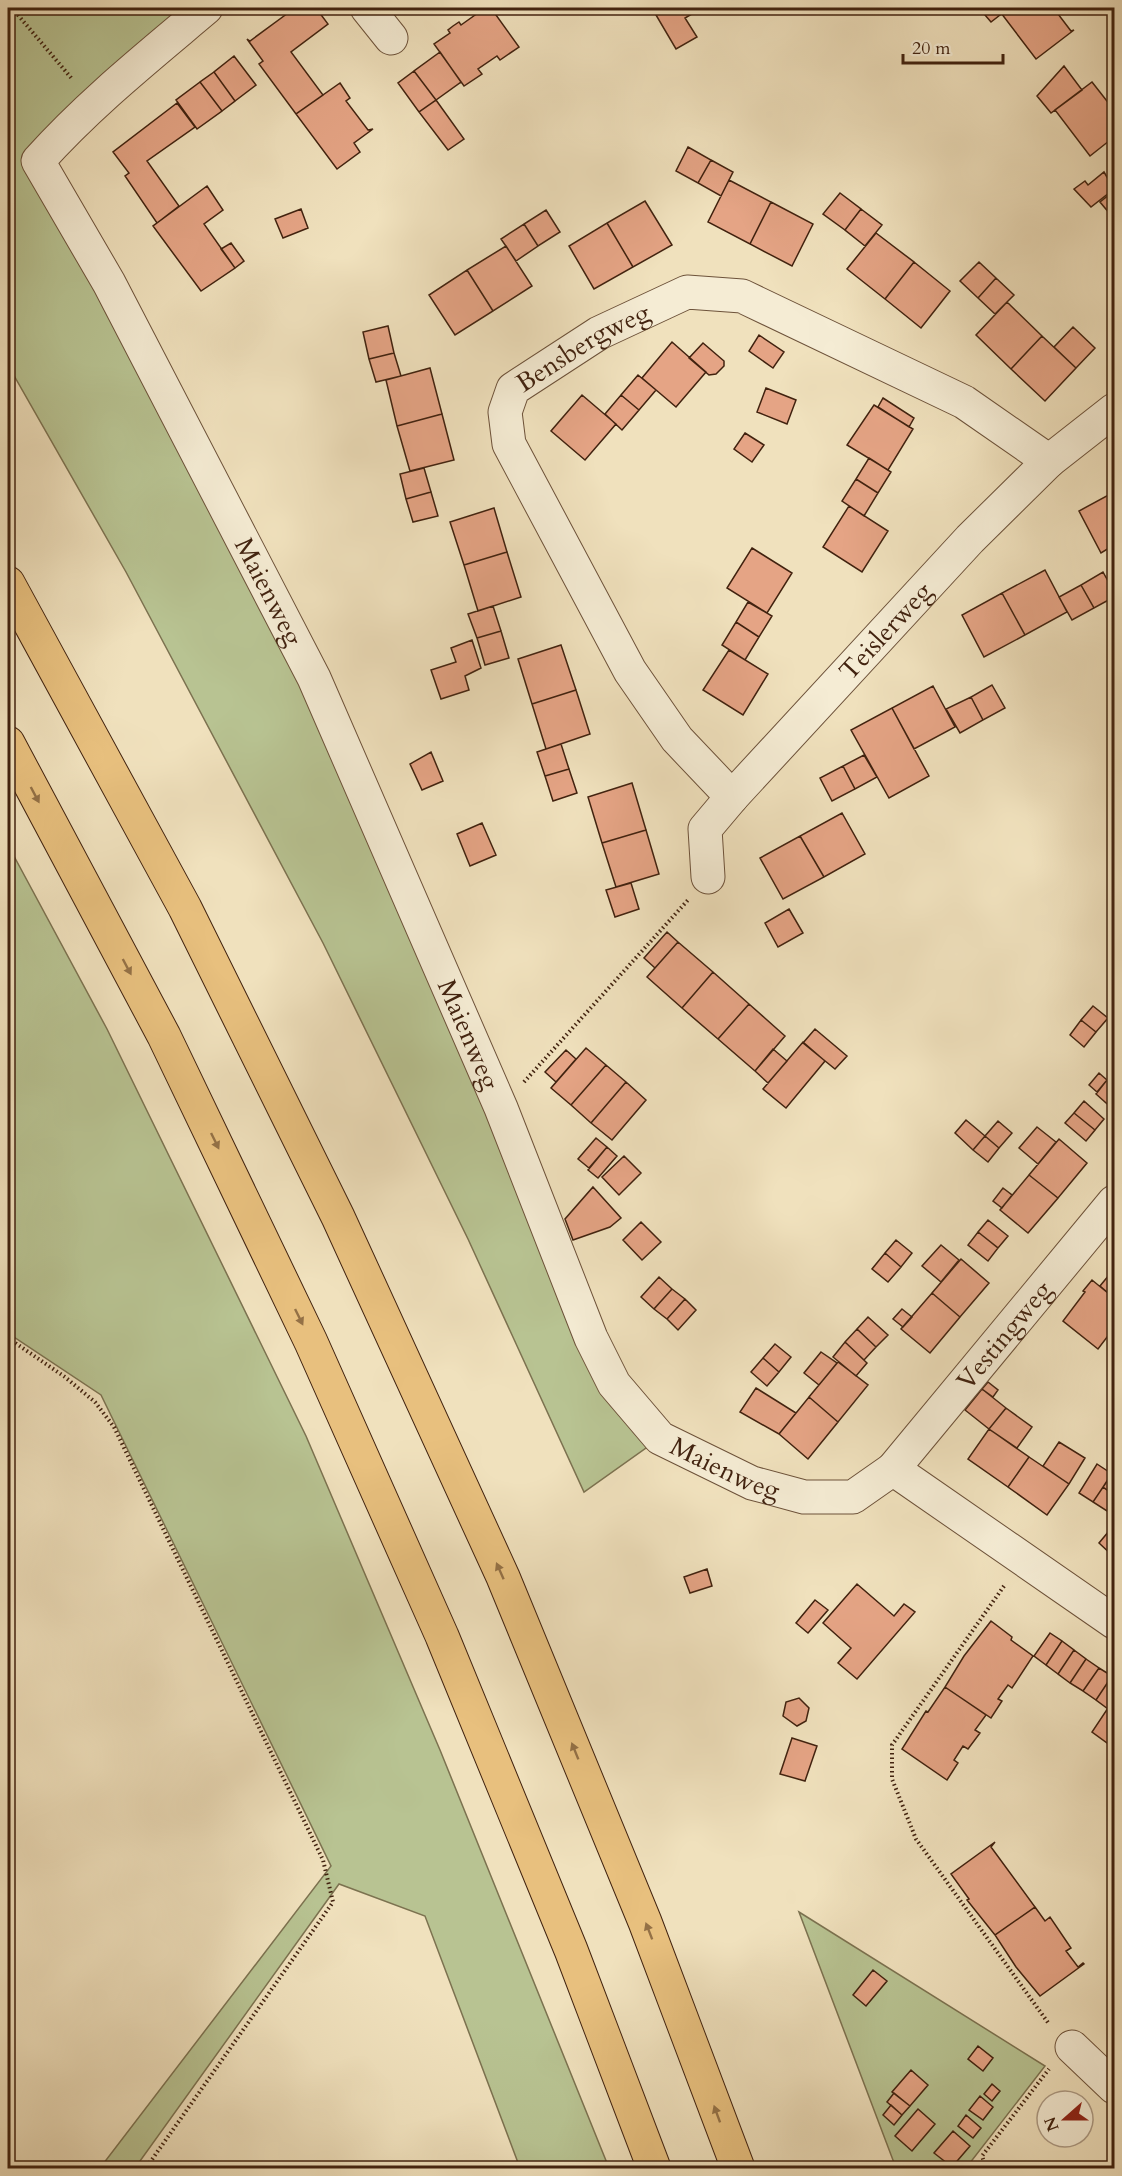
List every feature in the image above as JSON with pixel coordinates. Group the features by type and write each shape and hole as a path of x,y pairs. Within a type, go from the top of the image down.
{"highway":[{"path":"8,583 185,908 343,1227 503,1577 645,1922 738,2169"},
{"path":"8,743 164,1036 311,1342 447,1647 571,1950 654,2169"}],"street":[{"name":"Maienweg","path":"206,8 108,92 63,133 38,161 109,283 314,678 501,1108 591,1338 614,1384 660,1438 752,1483 804,1497 853,1497 893,1469"},
{"path":"367,8 390,38"},
{"name":"Bensbergweg","path":"732,797 677,739 624,661 509,444 505,412 513,389 599,333 687,292 742,296 964,402 1049,461"},
{"name":"Teislerweg","path":"708,877 705,829 732,797 970,539 1049,461 1114,410"},
{"name":"Vestingweg","path":"893,1469 1114,1202"},
{"path":"893,1469 1114,1622"},
{"path":"1072,2047 1114,2087"}],"path":[{"path":"12,8 73,80"},
{"path":"501,1108 708,877"},
{"path":"8,1338 65,1377 95,1402 114,1427 323,1860 333,1902 146,2169"},
{"path":"986,2169 982,2156 1050,2068 1072,2047 1047,2022 916,1839 892,1779 892,1746 1023,1559"}],"green space":[{"path":"8,8 206,8 38,162 314,678 591,1338 660,1438 584,1492 468,1239 323,943 126,572 8,365"},
{"path":"8,845 107,1029 306,1436 440,1750 609,2168 520,2168 425,1916 339,1884 135,2168 100,2168 331,1866 101,1395 8,1333"},
{"path":"799,1912 1045,2066 966,2168 896,2168"}],"building":[{"path":"291,8 316,8 328,24 291,52 323,95 296,114 259,64 263,61 247,39 250,41 288,13 286,11"},
{"path":"485,8 491,8 519,47 500,60 497,56 478,69 482,74 464,86 434,44 450,33 448,30 453,26 459,22 461,25"},
{"path":"669,8 689,8 692,14 685,18 697,37 676,49 656,15"},
{"path":"979,8 1009,8 991,22"},
{"path":"1009,8 1058,8 1061,12 1058,14 1071,31 1074,30 1036,59 1001,13"},
{"path":"440,52 461,82 436,100 414,71"},
{"path":"234,56 256,85 235,101 214,72"},
{"path":"1064,66 1082,90 1051,113 1037,96"},
{"path":"414,71 436,100 419,112 398,83"},
{"path":"214,72 235,101 222,111 200,82"},
{"path":"200,82 222,111 197,129 176,100"},
{"path":"1092,82 1114,110 1114,137 1090,156 1055,110"},
{"path":"340,83 350,98 346,101 368,130 373,129 354,143 360,152 337,169 296,114"},
{"path":"436,100 464,139 448,150 419,112"},
{"path":"177,103 195,127 147,161 179,206 157,223 125,176 129,173 113,152"},
{"path":"688,147 711,160 698,183 676,171"},
{"path":"711,160 733,172 721,196 698,183"},
{"path":"1104,172 1114,189 1091,207 1074,189 1085,181 1088,185"},
{"path":"729,180 771,202 750,244 708,222"},
{"path":"207,186 223,210 204,224 235,268 201,291 153,226"},
{"path":"1114,191 1114,211 1110,214 1100,202"},
{"path":"840,193 861,209 845,230 823,214"},
{"path":"645,201 672,245 633,267 607,223"},
{"path":"771,202 813,224 792,266 750,244"},
{"path":"301,209 308,228 283,238 275,219"},
{"path":"861,209 882,225 865,246 845,230"},
{"path":"546,210 560,232 538,246 524,224"},
{"path":"607,223 633,267 594,289 569,246"},
{"path":"524,224 538,246 516,261 501,239"},
{"path":"876,233 914,262 885,299 847,269"},
{"path":"231,243 244,261 235,268 221,249"},
{"path":"506,246 532,286 493,311 467,270"},
{"path":"914,262 950,291 921,328 885,299"},
{"path":"979,262 996,278 978,298 960,281"},
{"path":"467,270 493,311 455,335 429,295"},
{"path":"996,278 1014,295 995,314 978,298"},
{"path":"1007,302 1042,336 1011,369 976,335"},
{"path":"388,326 394,353 369,359 363,332"},
{"path":"1073,327 1095,348 1076,368 1054,347"},
{"path":"759,335 784,352 773,368 749,351"},
{"path":"1042,336 1076,368 1045,401 1011,369"},
{"path":"672,342 706,372 676,407 642,378"},
{"path":"703,343 724,361 724,366 716,374 709,375 689,358"},
{"path":"394,353 401,376 376,382 369,359"},
{"path":"430,368 442,414 397,426 386,380"},
{"path":"638,375 656,390 639,410 621,395"},
{"path":"766,388 796,400 787,424 757,412"},
{"path":"582,395 616,424 585,460 551,431"},
{"path":"621,395 639,410 622,430 605,414"},
{"path":"883,398 914,418 909,427 878,407"},
{"path":"874,405 913,429 888,470 847,445"},
{"path":"442,414 454,460 410,471 397,426"},
{"path":"745,433 764,445 752,462 734,449"},
{"path":"869,458 891,472 878,493 856,479"},
{"path":"424,468 431,492 406,499 400,474"},
{"path":"856,479 878,493 864,516 842,501"},
{"path":"431,492 438,516 413,522 406,499"},
{"path":"1114,492 1114,545 1101,553 1079,511"},
{"path":"849,506 888,531 862,572 823,547"},
{"path":"494,508 507,552 464,565 450,522"},
{"path":"752,548 792,573 767,613 727,588"},
{"path":"507,552 521,597 478,611 464,565"},
{"path":"1045,570 1067,612 1025,635 1002,593"},
{"path":"1103,572 1114,592 1114,597 1094,608 1081,585"},
{"path":"1081,585 1094,608 1072,620 1059,597"},
{"path":"1002,593 1025,635 984,657 962,615"},
{"path":"748,602 772,616 759,637 736,622"},
{"path":"493,606 501,631 477,638 468,614"},
{"path":"736,622 759,637 745,660 722,645"},
{"path":"501,631 509,658 485,665 477,638"},
{"path":"472,640 481,668 465,676 469,690 441,699 431,670 456,662 451,648"},
{"path":"561,645 576,690 532,704 518,659"},
{"path":"729,650 768,674 743,715 703,690"},
{"path":"992,685 1005,708 983,720 971,697"},
{"path":"933,686 955,727 914,749 892,708"},
{"path":"576,690 590,734 546,749 532,704"},
{"path":"971,697 983,720 960,733 946,709"},
{"path":"892,708 929,776 889,798 851,730"},
{"path":"561,744 569,769 545,776 537,752"},
{"path":"431,752 443,781 422,790 410,764"},
{"path":"864,755 877,777 855,789 843,766"},
{"path":"843,766 855,789 832,801 820,778"},
{"path":"569,769 577,793 553,801 545,776"},
{"path":"632,783 646,830 602,843 588,797"},
{"path":"842,813 865,854 824,877 800,836"},
{"path":"482,823 496,855 470,866 457,834"},
{"path":"646,830 659,874 616,887 602,843"},
{"path":"800,836 824,877 783,899 760,858"},
{"path":"631,883 639,909 615,917 606,890"},
{"path":"789,909 803,933 778,947 765,923"},
{"path":"667,932 678,942 655,968 644,958"},
{"path":"678,942 713,972 682,1008 647,977"},
{"path":"713,972 749,1004 718,1039 682,1008"},
{"path":"749,1004 785,1036 755,1071 718,1039"},
{"path":"1093,1006 1108,1018 1096,1032 1081,1020"},
{"path":"1081,1020 1096,1032 1084,1047 1070,1035"},
{"path":"815,1029 847,1056 835,1069 803,1043"},
{"path":"803,1042 825,1061 786,1108 763,1089"},
{"path":"586,1048 606,1065 571,1105 551,1088"},
{"path":"773,1049 787,1061 768,1083 755,1071"},
{"path":"566,1050 576,1059 556,1082 545,1072"},
{"path":"606,1065 626,1082 591,1123 571,1105"},
{"path":"1114,1071 1114,1110 1096,1094"},
{"path":"1099,1073 1107,1080 1097,1092 1089,1085"},
{"path":"626,1082 646,1100 612,1140 591,1123"},
{"path":"1084,1101 1104,1119 1095,1130 1074,1113"},
{"path":"1074,1113 1095,1130 1086,1141 1065,1123"},
{"path":"966,1120 985,1136 973,1150 955,1133"},
{"path":"998,1121 1012,1133 999,1148 985,1136"},
{"path":"1037,1127 1056,1142 1038,1164 1019,1148"},
{"path":"985,1136 999,1148 988,1162 973,1150"},
{"path":"596,1138 607,1147 589,1168 578,1159"},
{"path":"1059,1139 1087,1163 1058,1198 1029,1175"},
{"path":"607,1147 617,1156 598,1178 588,1170"},
{"path":"624,1156 641,1173 619,1195 602,1177"},
{"path":"1029,1175 1058,1198 1028,1233 1000,1210"},
{"path":"593,1187 621,1218 610,1227 573,1240 565,1219"},
{"path":"1003,1188 1012,1195 1002,1208 993,1201"},
{"path":"988,1220 1008,1236 998,1248 978,1232"},
{"path":"641,1222 661,1242 642,1260 623,1240"},
{"path":"978,1232 998,1248 988,1261 968,1245"},
{"path":"896,1240 912,1253 901,1267 885,1253"},
{"path":"941,1245 959,1260 941,1282 922,1266"},
{"path":"885,1253 901,1267 888,1282 872,1269"},
{"path":"961,1259 989,1283 960,1317 932,1293"},
{"path":"1109,1275 1114,1279 1114,1298 1100,1286"},
{"path":"659,1277 672,1289 654,1309 641,1297"},
{"path":"1092,1280 1114,1298 1114,1328 1098,1349 1063,1321"},
{"path":"672,1289 685,1299 667,1319 654,1309"},
{"path":"932,1293 960,1317 930,1353 901,1329"},
{"path":"685,1299 696,1310 678,1330 667,1319"},
{"path":"902,1309 912,1317 903,1327 893,1319"},
{"path":"868,1317 888,1335 876,1347 857,1329"},
{"path":"857,1329 876,1347 864,1360 845,1342"},
{"path":"845,1342 867,1363 856,1376 833,1357"},
{"path":"775,1344 791,1357 779,1372 763,1358"},
{"path":"821,1352 837,1363 819,1385 804,1373"},
{"path":"763,1358 779,1372 767,1386 751,1372"},
{"path":"838,1362 868,1385 838,1422 809,1397"},
{"path":"988,1382 998,1390 993,1397 982,1389"},
{"path":"756,1388 796,1413 779,1434 740,1412"},
{"path":"982,1389 1006,1408 989,1429 965,1410"},
{"path":"809,1397 838,1422 808,1459 779,1434"},
{"path":"1006,1408 1032,1427 1017,1448 989,1429"},
{"path":"989,1429 1029,1457 1008,1487 968,1459"},
{"path":"1059,1442 1085,1458 1069,1484 1043,1466"},
{"path":"1029,1457 1069,1484 1047,1515 1008,1487"},
{"path":"1097,1464 1112,1474 1093,1502 1079,1493"},
{"path":"1114,1470 1114,1495 1103,1487"},
{"path":"1103,1487 1114,1495 1114,1500 1107,1511 1093,1502"},
{"path":"1114,1525 1114,1557 1099,1543"},
{"path":"707,1569 712,1586 690,1593 684,1577"},
{"path":"857,1584 894,1616 904,1604 915,1612 857,1679 838,1663 851,1648 823,1623"},
{"path":"815,1600 828,1610 808,1633 796,1623"},
{"path":"991,1621 1033,1656 1012,1688 1008,1685 998,1699 1002,1701 991,1718 945,1687 964,1656"},
{"path":"1050,1633 1062,1641 1046,1665 1034,1656"},
{"path":"1062,1641 1074,1650 1058,1674 1046,1665"},
{"path":"1074,1650 1086,1659 1070,1683 1058,1674"},
{"path":"1086,1659 1099,1668 1083,1691 1070,1683"},
{"path":"1099,1668 1112,1676 1096,1700 1083,1691"},
{"path":"1112,1676 1114,1699 1108,1709 1096,1700"},
{"path":"945,1687 986,1715 975,1730 980,1733 968,1749 963,1746 954,1760 958,1763 947,1780 902,1749 926,1711 928,1712"},
{"path":"799,1698 809,1708 806,1721 797,1726 783,1716 786,1702"},
{"path":"1114,1699 1114,1748 1092,1732"},
{"path":"792,1738 817,1746 805,1781 780,1774"},
{"path":"995,1842 991,1847 1035,1907 995,1935 967,1900 969,1899 951,1874"},
{"path":"1035,1907 1045,1921 1050,1917 1071,1948 1066,1951 1078,1967 1084,1964 1040,1996 1016,1967 995,1935"},
{"path":"873,1970 887,1981 866,2006 853,1995"},
{"path":"978,2046 993,2058 983,2071 968,2059"},
{"path":"911,2070 928,2085 910,2106 892,2092"},
{"path":"992,2084 1000,2091 992,2101 984,2094"},
{"path":"894,2093 910,2106 902,2115 887,2102"},
{"path":"980,2096 993,2107 983,2120 969,2110"},
{"path":"891,2105 902,2115 894,2125 883,2115"},
{"path":"918,2109 935,2124 912,2151 895,2136"},
{"path":"966,2115 981,2128 973,2138 958,2126"},
{"path":"953,2131 970,2146 952,2167 934,2153"}]}
